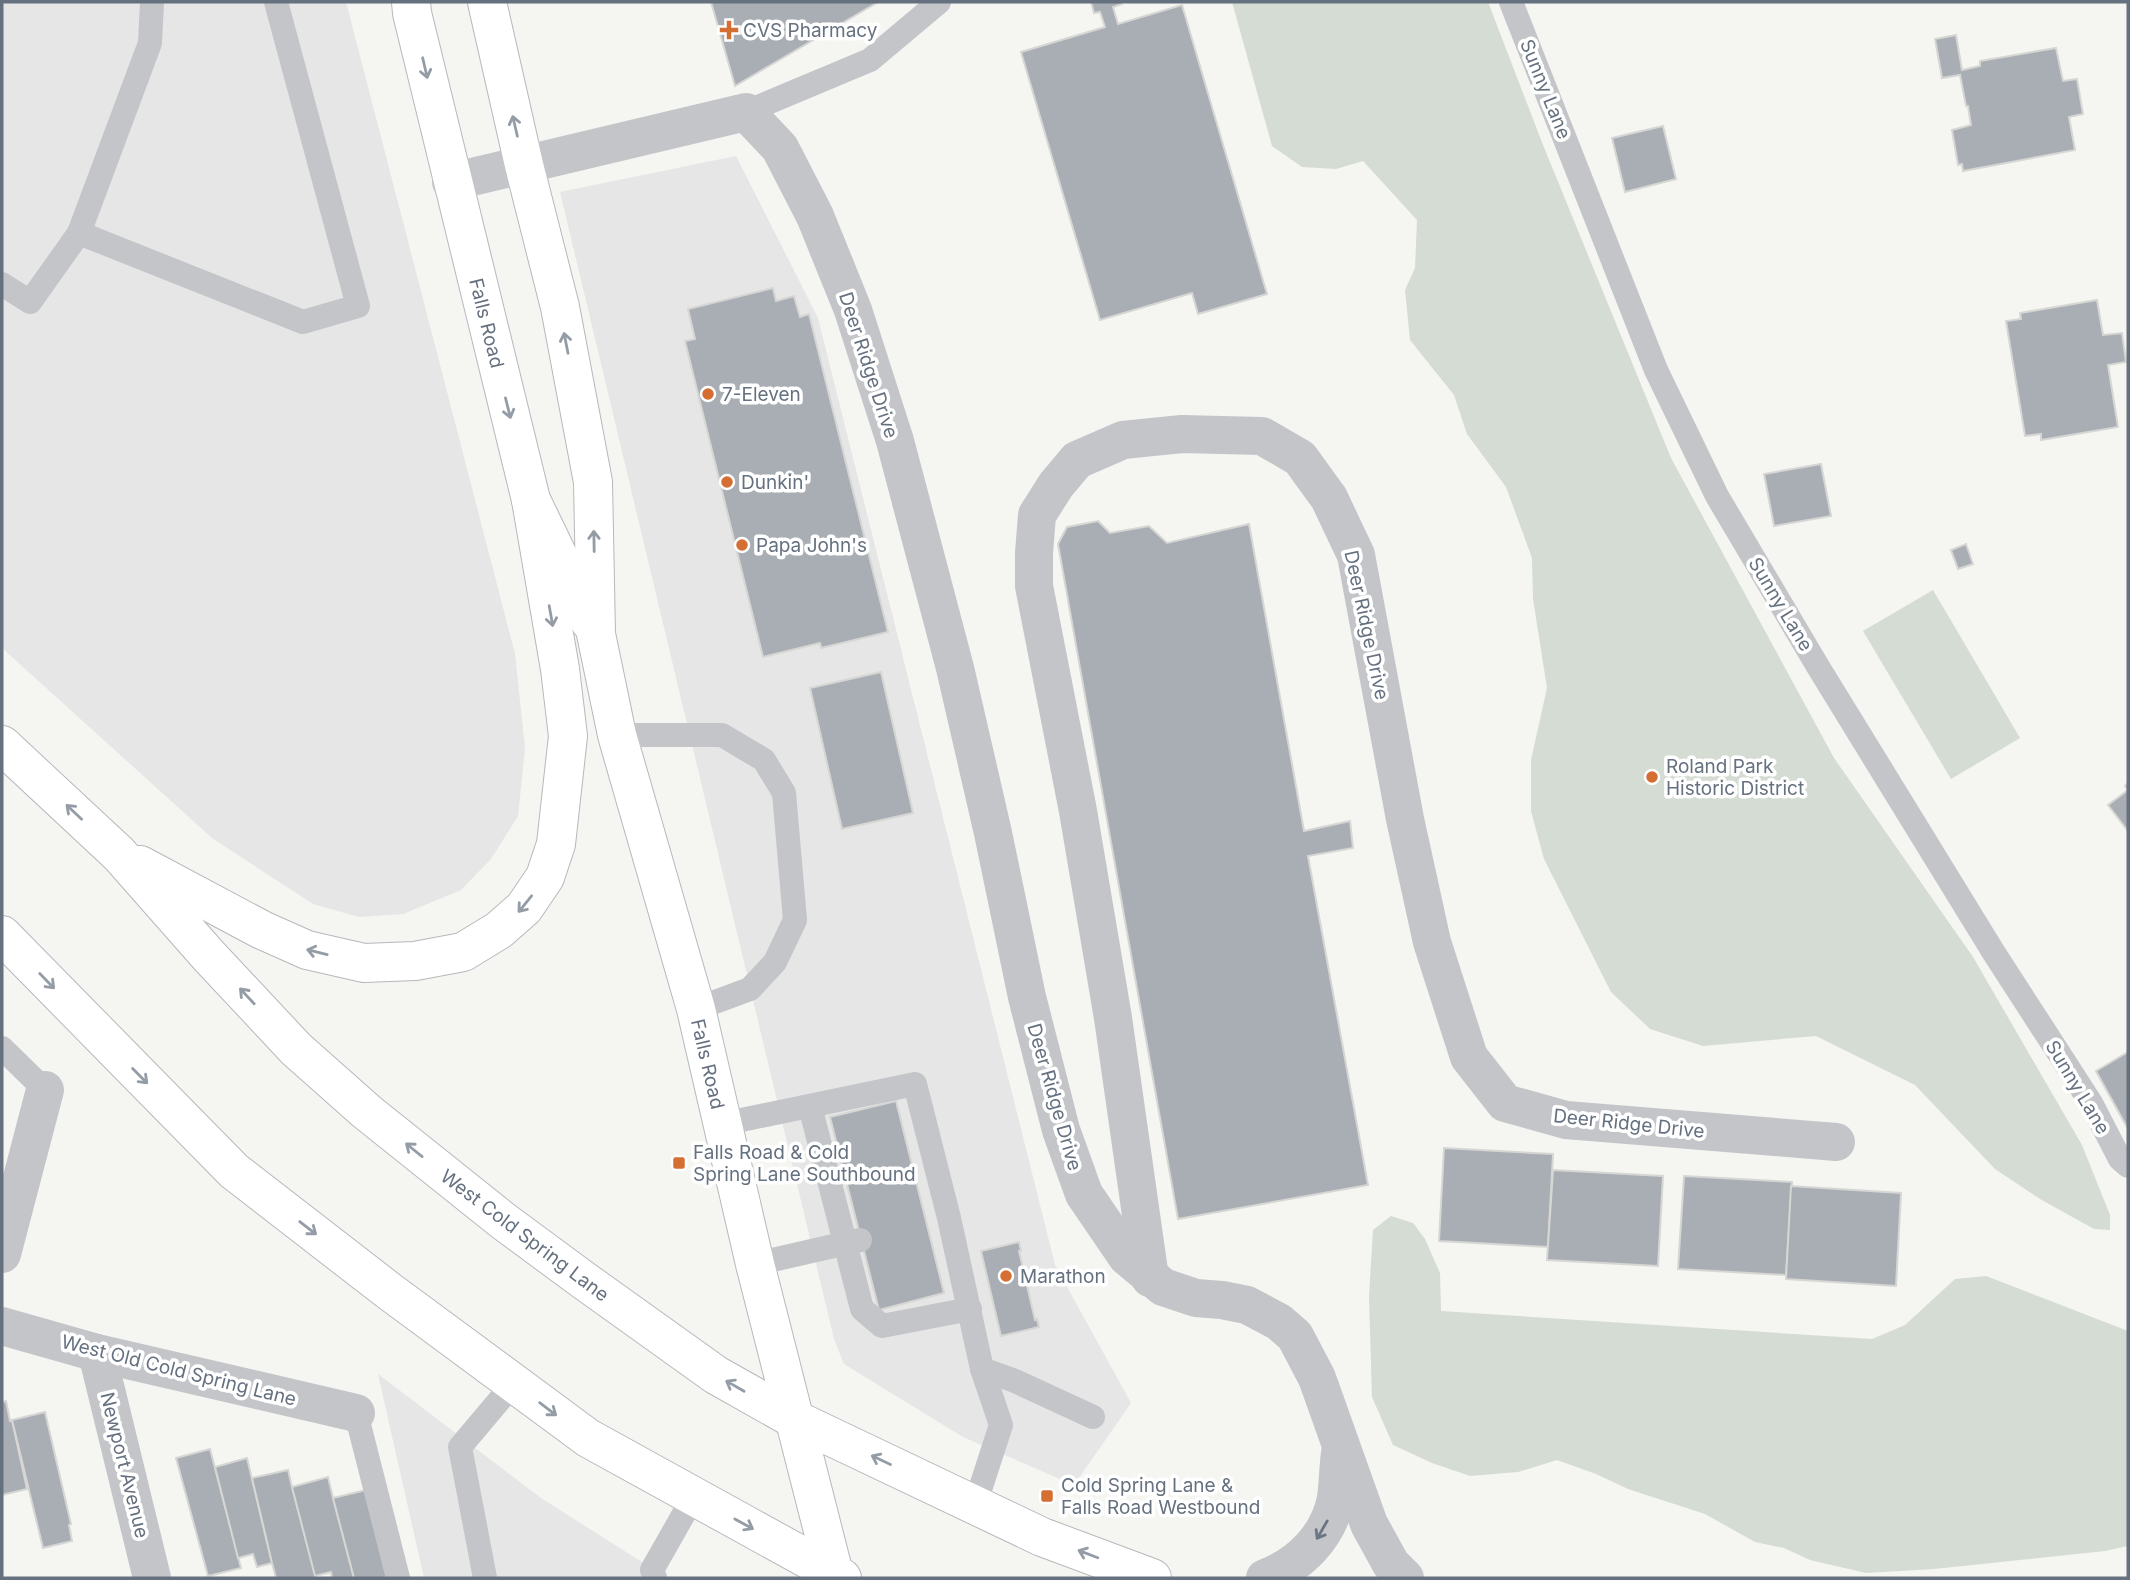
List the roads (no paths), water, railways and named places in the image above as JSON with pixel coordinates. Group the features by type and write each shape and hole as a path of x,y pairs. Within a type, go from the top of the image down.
{"main road":[{"name":"Falls Road","path":"411,2 452,182 531,500 596,634"},
{"name":"Falls Road","path":"487,2 560,307 593,482 596,634 617,735 696,1009 755,1264 837,1577"},
{"path":"119,854 307,950 363,963 415,961 463,951 499,930 524,908 545,877 556,844 568,736 560,669 531,500"},
{"name":"West Cold Spring Lane","path":"2,745 119,854 208,955 296,1048 367,1112 502,1220 586,1282 716,1374 794,1419 1042,1537 1152,1578"},
{"path":"2,935 234,1171 389,1291 587,1438 837,1577"}],"street":[{"path":"452,182 746,112"},
{"name":"Deer Ridge Drive","path":"746,112 780,148 815,216 853,310 895,441 935,589 993,833 1027,997 1061,1130 1084,1194 1127,1257 1163,1287 1179,1294 1247,1305 1279,1322 1295,1336 1304,1349 1341,1441 1368,1524 1391,1564 1405,1578"},
{"name":"Deer Ridge Drive","path":"1150,1278 1114,1018 1078,811 1034,586 1037,515 1056,485 1077,460 1123,440 1182,434 1262,436 1300,458 1329,498 1356,555 1405,820 1432,942 1468,1057 1505,1103 1566,1120 1836,1142"},
{"path":"2,1254 45,1090"},
{"name":"West Old Cold Spring Lane","path":"2,1326 97,1353 356,1413"},
{"name":"Newport Avenue","path":"97,1353 152,1578"},
{"name":"Deer Ridge Drive","path":"1265,1578 1289,1567 1309,1550 1326,1524 1336,1499 1341,1441"}],"lane":[{"path":"2,284 30,302 79,233 150,43 152,2"},
{"path":"79,233 303,322 358,306 276,2"},
{"path":"746,112 870,60 939,2"},
{"name":"Sunny Lane","path":"1511,2 1656,370 1717,496 1845,711 1994,953 2072,1072 2120,1159 2128,1166"},
{"path":"617,735 722,735 764,760 784,793 795,920 775,962 750,989 696,1009"},
{"path":"2,1048 45,1090"},
{"path":"722,1124 915,1084 920,1148 938,1221 970,1308 982,1369 1001,1425 975,1505"},
{"path":"810,1106 834,1168 853,1242 862,1309 883,1326 970,1308"},
{"path":"755,1264 853,1242"},
{"path":"982,1369 1093,1417"},
{"path":"485,1578 460,1447 514,1384"},
{"path":"356,1413 398,1578"},
{"path":"656,1578 652,1570 694,1496"}],"place":[{"name":"CVS Pharmacy","path":"729,30"},
{"name":"7-Eleven","path":"708,394"},
{"name":"Dunkin'","path":"727,482"},
{"name":"Papa John's","path":"742,545"},
{"name":"Roland Park Historic District","path":"1652,777"},
{"name":"Falls Road & Cold Spring Lane Southbound","path":"679,1163"},
{"name":"Marathon","path":"1006,1276"},
{"name":"Cold Spring Lane & Falls Road Westbound","path":"1047,1496"}]}
